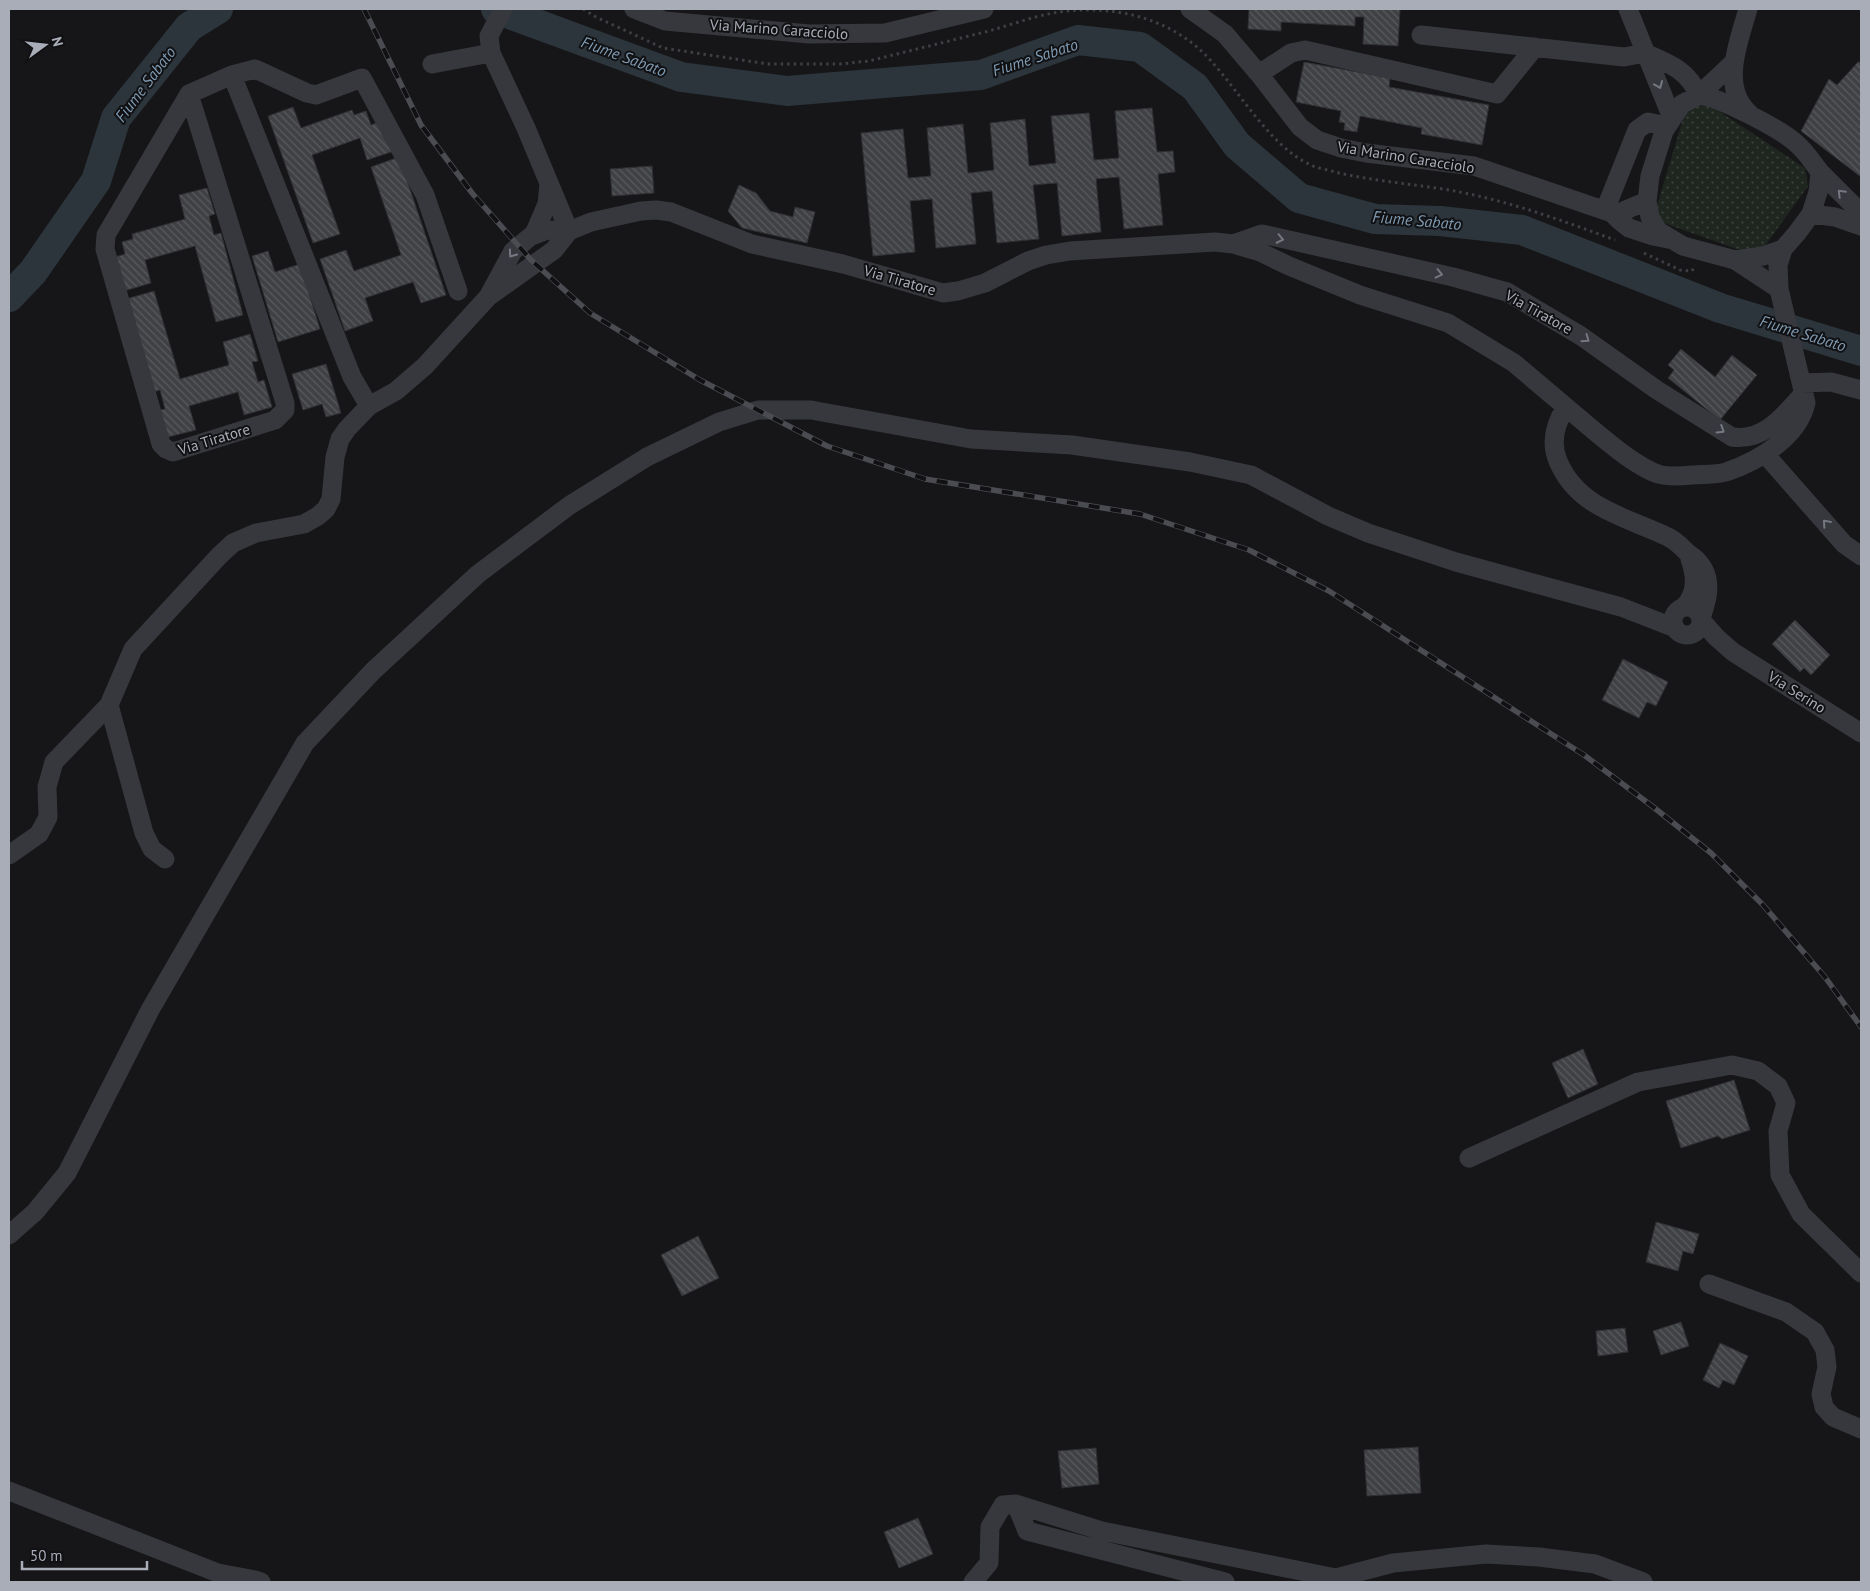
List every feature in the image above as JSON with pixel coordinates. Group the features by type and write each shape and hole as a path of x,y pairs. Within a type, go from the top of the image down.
{"street":[{"path":"504,9 489,36 490,53 526,128 569,230"},
{"name":"Via Marino Caracciolo","path":"634,9 665,21 809,34 885,33 984,9"},
{"name":"Via Marino Caracciolo","path":"1190,9 1225,34 1300,127 1317,140 1341,148 1366,153 1474,166 1609,212"},
{"path":"1628,9 1669,122"},
{"path":"1748,9 1733,63 1735,91 1742,108 1753,117"},
{"path":"1422,35 1624,57 1645,53 1678,67 1709,72 1721,70 1733,63"},
{"path":"1259,74 1291,53 1305,50 1497,94 1535,47"},
{"path":"432,64 490,53"},
{"path":"1733,63 1698,95 1682,104 1669,122 1650,176 1646,201 1650,217 1658,231 1683,246 1735,260 1780,290"},
{"path":"1678,67 1692,82 1698,95"},
{"path":"189,94 232,75 255,68 307,93 316,95 362,78 425,195 458,291"},
{"path":"232,75 352,377 369,406"},
{"name":"Via Tiratore","path":"189,94 285,403 285,410 275,420 172,452 161,444 105,250 106,235 189,94"},
{"path":"1698,95 1717,99 1774,128 1798,144 1820,172 1861,213"},
{"path":"1609,212 1637,130 1648,122 1669,122"},
{"path":"1735,260 1763,256 1783,249 1811,214 1818,192 1820,172"},
{"path":"534,234 547,204 549,183"},
{"path":"1609,212 1621,212 1646,201"},
{"name":"Via Tiratore","path":"488,297 513,251 534,234 547,230 569,230 591,222 641,211 671,212 752,244 843,264 943,292 958,291 985,283 1028,261 1046,255 1080,250 1215,242 1234,244 1260,252 1360,295 1448,323 1514,363 1640,465 1660,474 1682,476 1725,472 1765,454 1794,428 1801,419 1806,403 1780,290 1778,265 1783,249"},
{"path":"1609,212 1629,228 1673,240"},
{"path":"1811,214 1835,216 1861,226"},
{"name":"Via Tiratore","path":"9,856 39,834 48,817 47,787 54,762 109,705 133,649 219,556 233,544 256,533 304,524 326,509 331,499 335,457 340,439 347,429 369,406 396,391 425,366 488,297 554,250 569,230"},
{"name":"Via Tiratore","path":"1234,244 1262,234 1454,277 1507,292 1581,336 1657,390 1732,437 1753,436 1766,430 1786,414 1803,388"},
{"path":"1803,388 1831,382 1861,390"},
{"path":"1566,407 1557,421 1555,438 1555,454 1563,474 1590,502 1635,524 1670,537 1698,559 1705,572 1708,584 1707,599 1699,629 1691,634 1681,620 1695,589 1694,570 1688,553"},
{"name":"Via Serino","path":"9,1235 35,1212 67,1173 150,1010 305,743 373,671 478,574 570,505 647,457 719,422 758,410 811,410 971,439 1072,445 1190,462 1251,475 1328,516 1368,533 1456,562 1621,607 1681,620 1861,733"},
{"path":"1765,454 1844,544 1861,556"},
{"name":"Via Serino","path":"1702,620 1716,637 1733,652"},
{"path":"109,705 144,833 152,848 165,859"},
{"path":"1469,1158 1638,1082 1732,1065 1758,1072 1778,1086 1786,1103 1778,1131 1780,1176 1800,1214 1861,1273"},
{"path":"1709,1284 1786,1312 1815,1332 1824,1350 1827,1367 1821,1394 1824,1407 1833,1417 1861,1429"},
{"path":"9,1491 218,1573 261,1582"},
{"path":"1016,1504 1027,1531 1225,1582"},
{"path":"973,1582 989,1563 990,1527 1003,1505 1016,1504 1102,1531 1336,1578 1393,1563 1486,1554 1540,1557 1595,1564 1642,1582"}],"path":[{"path":"583,9 663,48 777,64 840,64 869,61 1052,13 1092,11 1127,13 1152,20 1182,35 1211,60 1282,147 1297,159 1314,167 1353,176 1450,190 1560,220 1616,240"},
{"path":"1639,250 1680,270 1692,271 1701,251"}],"shaded area":[{"path":"1702,100 1805,168 1808,186 1765,246 1751,254 1661,222 1657,206 1683,119 1689,106"}],"building":[{"path":"1249,9 1400,9 1398,46 1363,44 1364,17 1355,17 1355,26 1281,22 1281,31 1248,29"},
{"path":"1304,62 1390,78 1389,87 1489,105 1482,145 1421,134 1422,128 1360,116 1357,132 1344,130 1345,123 1339,122 1341,111 1296,102"},
{"path":"1858,62 1861,62 1861,177 1801,131 1829,79 1837,85"},
{"path":"293,107 301,128 352,110 354,115 366,111 371,125 383,120 394,151 367,160 360,138 312,155 340,234 313,243 268,116"},
{"path":"1152,108 1157,152 1173,151 1175,172 1158,174 1163,225 1124,229 1119,177 1096,179 1101,232 1062,236 1057,183 1033,185 1039,239 997,243 992,191 971,193 976,244 936,248 932,199 910,201 915,252 873,256 861,133 903,129 908,178 931,176 927,128 963,124 968,173 994,170 990,123 1025,119 1029,166 1056,163 1051,116 1089,113 1094,160 1119,158 1115,111"},
{"path":"399,157 446,295 421,303 413,282 365,298 373,321 345,331 320,259 346,250 354,271 401,255 371,167"},
{"path":"652,166 654,193 612,196 610,169"},
{"path":"739,185 756,193 770,211 793,217 795,207 815,212 807,243 742,228 728,211"},
{"path":"207,188 215,214 209,216 214,235 221,233 243,315 216,322 195,246 145,260 151,283 124,291 115,257 125,254 122,242 133,239 132,234 185,219 179,195"},
{"path":"268,251 275,272 300,264 320,329 278,342 252,256"},
{"path":"154,291 180,379 229,365 223,342 250,334 258,361 252,362 258,382 264,380 272,407 244,415 238,392 189,406 196,430 168,437 160,410 165,409 160,390 153,392 126,299"},
{"path":"1681,349 1715,377 1732,355 1757,375 1720,420 1668,378 1674,370 1668,365"},
{"path":"326,364 341,413 326,417 322,404 303,410 292,374"},
{"path":"1795,620 1830,655 1811,675 1804,668 1800,672 1772,644"},
{"path":"1623,659 1668,682 1656,706 1647,702 1639,718 1602,700"},
{"path":"1583,1049 1598,1084 1568,1098 1552,1063"},
{"path":"1734,1080 1750,1130 1722,1139 1718,1136 1681,1148 1666,1101"},
{"path":"1656,1222 1699,1234 1693,1254 1683,1251 1678,1271 1646,1262"},
{"path":"698,1236 719,1278 682,1296 661,1255"},
{"path":"1681,1322 1689,1346 1661,1355 1653,1331"},
{"path":"1625,1328 1628,1352 1598,1356 1596,1331"},
{"path":"1720,1343 1748,1356 1734,1385 1723,1380 1719,1388 1703,1380"},
{"path":"1418,1447 1421,1493 1367,1496 1364,1450"},
{"path":"1096,1448 1099,1484 1062,1488 1058,1451"},
{"path":"918,1518 933,1554 899,1568 884,1532"}],"waterway":[{"name":"Fiume Sabato","path":"9,297 33,272 96,181 116,118 189,27 218,9"},
{"name":"Fiume Sabato","path":"496,9 681,77 787,91 981,75 1078,40 1140,47 1195,87 1237,145 1299,198 1375,219 1440,221 1522,230 1720,308 1861,351"}],"railway":[{"path":"364,9 421,125 472,193 531,260 590,313 700,380 827,446 925,479 1140,514 1249,550 1329,591 1584,755 1711,853 1763,905 1825,977 1861,1027"}]}
